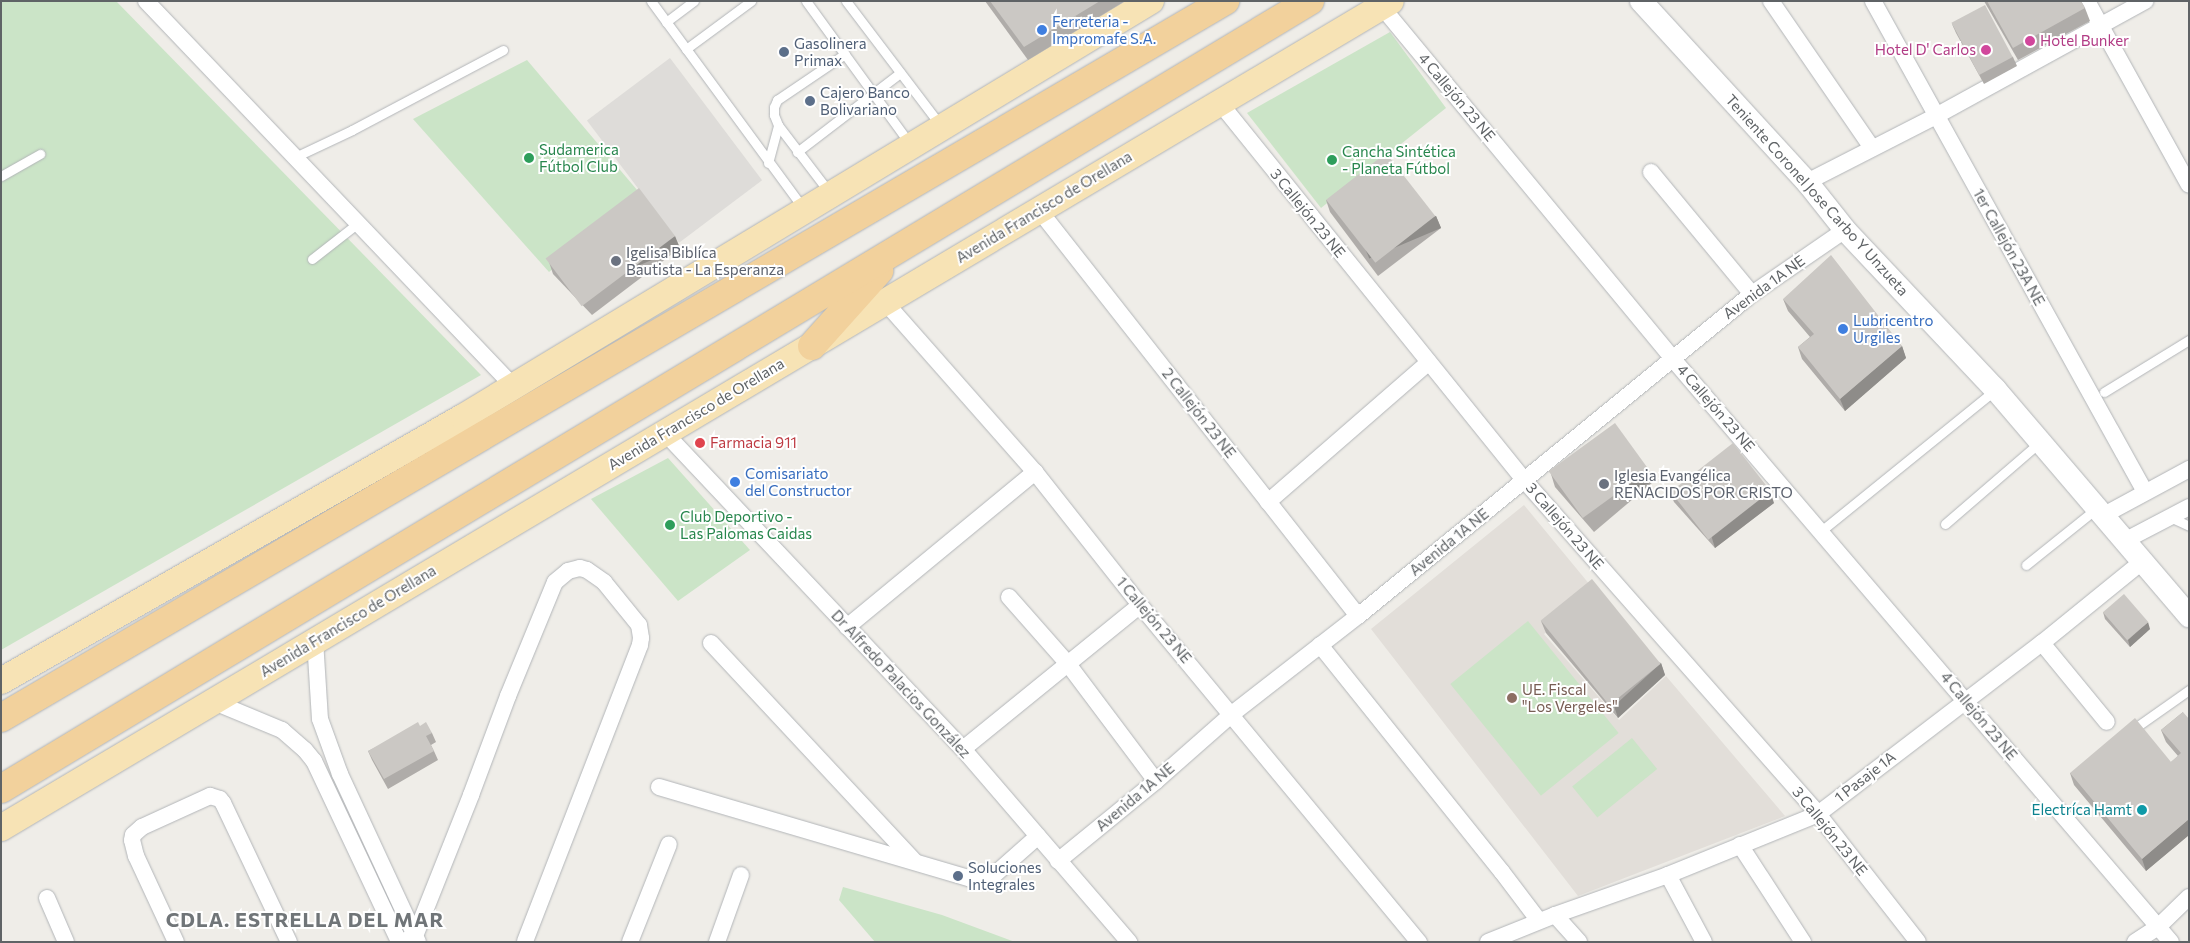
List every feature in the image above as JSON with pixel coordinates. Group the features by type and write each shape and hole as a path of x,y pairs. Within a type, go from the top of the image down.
{"highway":[{"path":"1,718 1225,1"},
{"path":"1,789 1310,1"},
{"path":"812,346 859,291 904,244"}],"main road":[{"path":"1,681 514,386 942,128 1120,14 1151,1"},
{"name":"Avenida Francisco de Orellana","path":"1,828 1387,4"}],"street":[{"path":"146,1 514,386"},
{"name":"Teniente Coronel Jose Carbo Y Unzueta","path":"1641,1 1807,182 1845,230 1995,389 2189,616"},
{"path":"1771,1 1872,148"},
{"name":"1er Callejón 23A NE","path":"1873,1 2145,492"},
{"path":"2088,1 2189,185"},
{"path":"1807,182 1936,116 2145,1"},
{"name":"4 Callejón 23 NE","path":"1387,4 1672,358 1966,699 2158,928 2172,942"},
{"name":"3 Callejón 23 NE","path":"1220,103 1524,480 1818,814 1918,942"},
{"path":"1651,172 1752,294"},
{"name":"2 Callejón 23 NE","path":"1039,210 1358,616"},
{"name":"Avenida 1A NE","path":"1058,861 1156,781 1232,714 1358,616 1672,358 1752,294 1845,230"},
{"name":"1 Callejón 23 NE","path":"885,302 1036,472 1140,605 1420,942"},
{"path":"1268,502 1429,362"},
{"name":"Dr Alfredo Palacios González","path":"665,433 963,749 1129,942"},
{"path":"2101,511 2145,492 2189,469"},
{"path":"847,627 1036,472"},
{"path":"2126,540 2189,507"},
{"name":"1 Pasaje 1A","path":"1488,942 1538,921 1668,875 1818,814 1966,699 2042,643 2143,561"},
{"path":"409,940 555,582 568,571 580,568 588,570 604,582 639,625 640,645 525,942"},
{"path":"1009,597 1068,664 1156,781"},
{"path":"963,749 1140,605"},
{"path":"315,640 320,719 340,774 409,940"},
{"path":"710,643 915,862"},
{"path":"2042,643 2107,722"},
{"path":"1320,645 1502,872 1538,921"},
{"path":"212,701 282,730 305,750 314,761 409,940"},
{"path":"659,787 971,879 987,879 1038,836"},
{"path":"176,942 136,856 132,840 133,835 142,827 210,796 223,802 289,942"},
{"path":"630,942 669,844"},
{"path":"1740,845 1803,942"},
{"path":"717,942 741,875"},
{"path":"1668,875 1704,942"},
{"path":"2135,942 2158,928 2189,897"},
{"path":"47,898 66,942"},
{"path":"1555,915 1579,942"}],"lane":[{"path":"651,1 768,163 805,210"},
{"path":"666,22 694,1"},
{"path":"686,49 751,1"},
{"path":"806,1 911,146"},
{"path":"846,1 942,128"},
{"path":"295,157 352,130 502,50"},
{"path":"831,194 797,152 778,125 774,115 777,100 845,54"},
{"path":"797,152 900,73"},
{"path":"768,163 778,125"},
{"path":"1,176 40,154"},
{"path":"312,260 358,223"},
{"path":"2104,392 2189,340"},
{"path":"1821,531 1995,389"},
{"path":"1945,524 2040,442"},
{"path":"2026,565 2101,511"},
{"path":"2170,517 2189,526"},
{"path":"2127,734 2189,690"}],"shaded area":[{"path":"670,58 762,180 679,243 587,121"},
{"name":"UE. Fiscal \"Los Vergeles\"","path":"1524,505 1595,591 1544,634 1619,720 1666,676 1785,816 1578,896 1371,629"}],"green space":[{"path":"1,1 116,1 481,375 1,650"},
{"name":"Cancha Sintética - Planeta Fútbol","path":"1390,32 1446,108 1321,208 1247,113"},
{"name":"Sudamerica Fútbol Club","path":"527,60 643,197 549,272 413,119"},
{"name":"Club Deportivo - Las Palomas Caidas","path":"668,458 750,550 678,601 591,499"},
{"path":"1528,621 1619,733 1541,796 1450,684"},
{"path":"1632,738 1657,769 1597,818 1572,786"},
{"path":"843,887 942,915 1015,942 875,942 839,900"}],"building":[{"name":"Ferreteria - Impromafe S.A.","path":"990,1 1100,1 1024,47"},
{"name":"Hotel Bunker","path":"1987,1 2081,1 2085,8 2013,48"},
{"name":"Hotel D' Carlos","path":"1985,5 2013,57 1979,75 1951,23"},
{"path":"1386,153 1435,216 1375,263 1326,200"},
{"name":"Igelisa Biblíca Bautista - La Esperanza","path":"639,188 675,236 582,306 546,258"},
{"name":"Lubricentro Urgiles","path":"1831,255 1902,346 1840,399 1798,347 1814,334 1783,299"},
{"name":"Iglesia Evangélica RENACIDOS POR CRISTO","path":"1615,423 1649,470 1583,518 1549,471"},
{"path":"1733,443 1771,491 1708,540 1671,492"},
{"path":"1592,579 1661,664 1609,705 1541,621"},
{"path":"2124,594 2148,622 2127,640 2103,612"},
{"name":"Electríca Hamt","path":"2183,712 2189,719 2189,819 2142,859 2070,773 2135,718 2171,762 2181,753 2161,730"},
{"path":"418,722 420,726 426,722 432,733 426,736 434,751 384,779 368,751"}],"place":[{"name":"Ferreteria - Impromafe S.A.","path":"1042,30"},
{"name":"Hotel Bunker","path":"2030,41"},
{"name":"Hotel D' Carlos","path":"1986,50"},
{"name":"Gasolinera Primax","path":"784,52"},
{"name":"Cajero Banco Bolivariano","path":"810,101"},
{"name":"Sudamerica Fútbol Club","path":"529,158"},
{"name":"Cancha Sintética - Planeta Fútbol","path":"1332,160"},
{"name":"Igelisa Biblíca Bautista - La Esperanza","path":"616,261"},
{"name":"Lubricentro Urgiles","path":"1843,329"},
{"name":"Farmacia 911","path":"700,443"},
{"name":"Comisariato del Constructor","path":"735,482"},
{"name":"Iglesia Evangélica RENACIDOS POR CRISTO","path":"1604,484"},
{"name":"Club Deportivo - Las Palomas Caidas","path":"670,525"},
{"name":"UE. Fiscal \"Los Vergeles\"","path":"1512,698"},
{"name":"Electríca Hamt","path":"2142,810"},
{"name":"Soluciones Integrales","path":"958,876"}],"district":[{"name":"CDLA. ESTRELLA DEL MAR","path":"305,919"}]}
